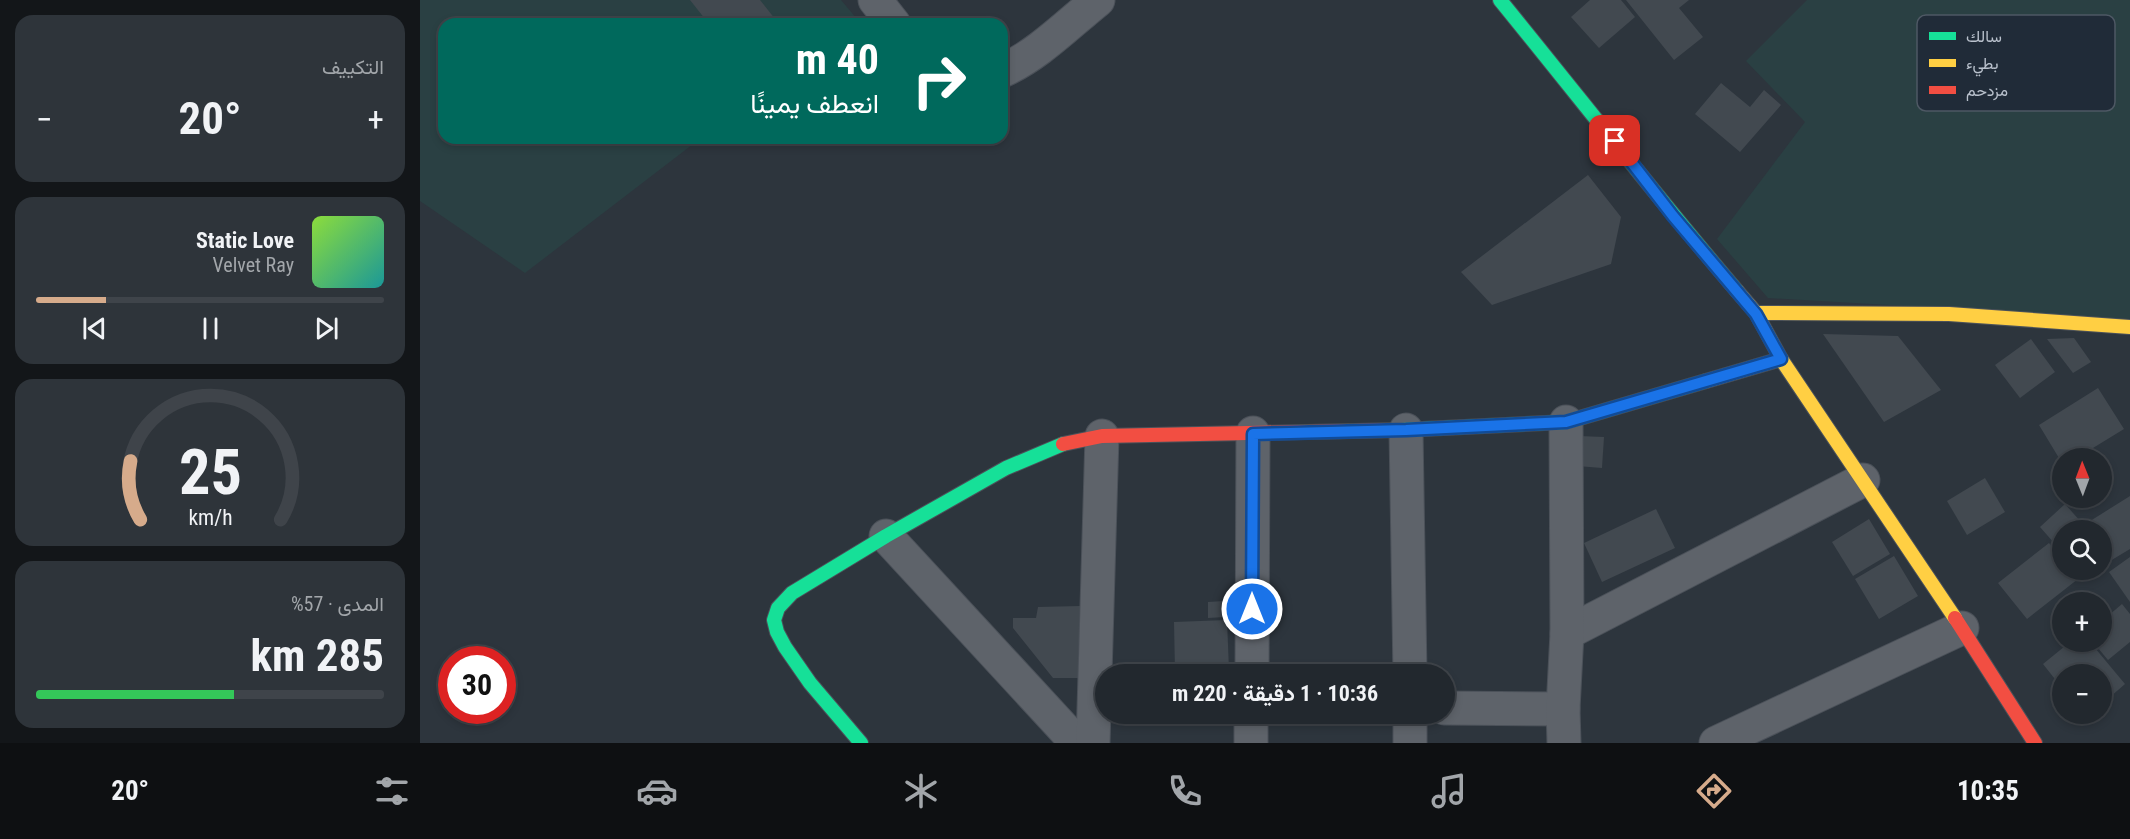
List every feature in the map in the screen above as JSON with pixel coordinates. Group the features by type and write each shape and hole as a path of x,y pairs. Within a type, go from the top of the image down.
{"street":[{"path":"875,0 889,18"},
{"path":"1008,68 1040,47 1098,0"},
{"path":"1512,4 1673,216 1756,314 1781,359 1962,628 2035,743"},
{"path":"1756,314 1852,312 1949,314 2130,327"},
{"path":"861,743 778,638 774,620 779,606 792,593 886,536 1006,468 1069,442 1102,436 1406,430 1566,422 1781,359"},
{"path":"1564,743 1563,709 1567,633 1566,422"},
{"path":"1406,430 1410,664"},
{"path":"1252,664 1253,434"},
{"path":"1099,664 1102,436"},
{"path":"1567,633 1863,480"},
{"path":"886,536 1077,743"},
{"path":"1716,743 1962,628"},
{"path":"1455,708 1563,709"},
{"path":"1093,743 1096,724"},
{"path":"1251,724 1251,743"},
{"path":"1410,724 1410,743"}],"green space":[{"path":"420,0 841,0 856,18 438,18 438,144 693,144 525,273 420,201"},
{"path":"1807,0 2130,0 2130,319 1768,298 1717,239 1805,122 1746,61"}],"building":[{"path":"690,0 760,0 774,18 704,18"},
{"path":"1590,0 1621,0 1635,17 1599,48 1571,17"},
{"path":"1626,0 1689,0 1679,8 1703,37 1674,60"},
{"path":"1721,83 1750,107 1764,90 1781,105 1740,152 1695,114"},
{"path":"1588,175 1621,217 1611,264 1492,305 1461,272"},
{"path":"1823,334 1898,336 1941,390 1884,422"},
{"path":"2074,338 2091,362 2073,373 2047,339"},
{"path":"2031,339 2055,372 2020,398 1995,365"},
{"path":"2098,388 2124,429 2093,448 2053,448 2039,425"},
{"path":"1579,436 1604,437 1602,468 1577,466"},
{"path":"1985,478 2005,512 1967,535 1947,501"},
{"path":"2130,496 2130,549 2112,560 2112,520 2092,520"},
{"path":"2061,508 2069,508 2079,520 2052,520 2052,541 2040,527"},
{"path":"1656,509 1675,548 1602,582 1584,543"},
{"path":"1869,519 1890,554 1853,576 1832,542"},
{"path":"2049,543 2052,547 2052,580 2077,580 2061,592 2052,592 2052,599 2027,619 1998,583"},
{"path":"1894,556 1918,596 1879,619 1855,579"},
{"path":"2130,557 2130,602 2112,576 2112,570"},
{"path":"1224,601 1225,617 1208,618 1208,602"},
{"path":"2122,604 2130,614 2130,642 2108,660 2101,652 2112,652 2112,612"},
{"path":"1080,606 1078,678 1053,678 1013,628 1013,618 1036,618 1038,607"},
{"path":"1227,620 1229,664 1175,664 1174,622"},
{"path":"2058,652 2098,652 2108,664 2052,664 2052,675 2043,664"},
{"path":"2112,668 2125,684 2112,695"}],"traffic: fast":[{"path":"1500,0 1737,291"},
{"path":"1402,430 1566,422 1706,381"},
{"path":"861,743 810,683 785,647 774,620 778,608 792,593 886,536 1006,468 1063,444"}],"traffic: slow":[{"path":"1737,291 1756,313 1781,359 1955,618"},
{"path":"1756,313 1949,314 2130,327"},
{"path":"1706,381 1781,359"}],"traffic: jam":[{"path":"1063,444 1102,436 1402,430"},
{"path":"1955,618 2035,743"}],"route":[{"path":"1252,609 1253,434 1406,430 1566,422 1781,359 1756,314 1673,216 1615,141"}]}
